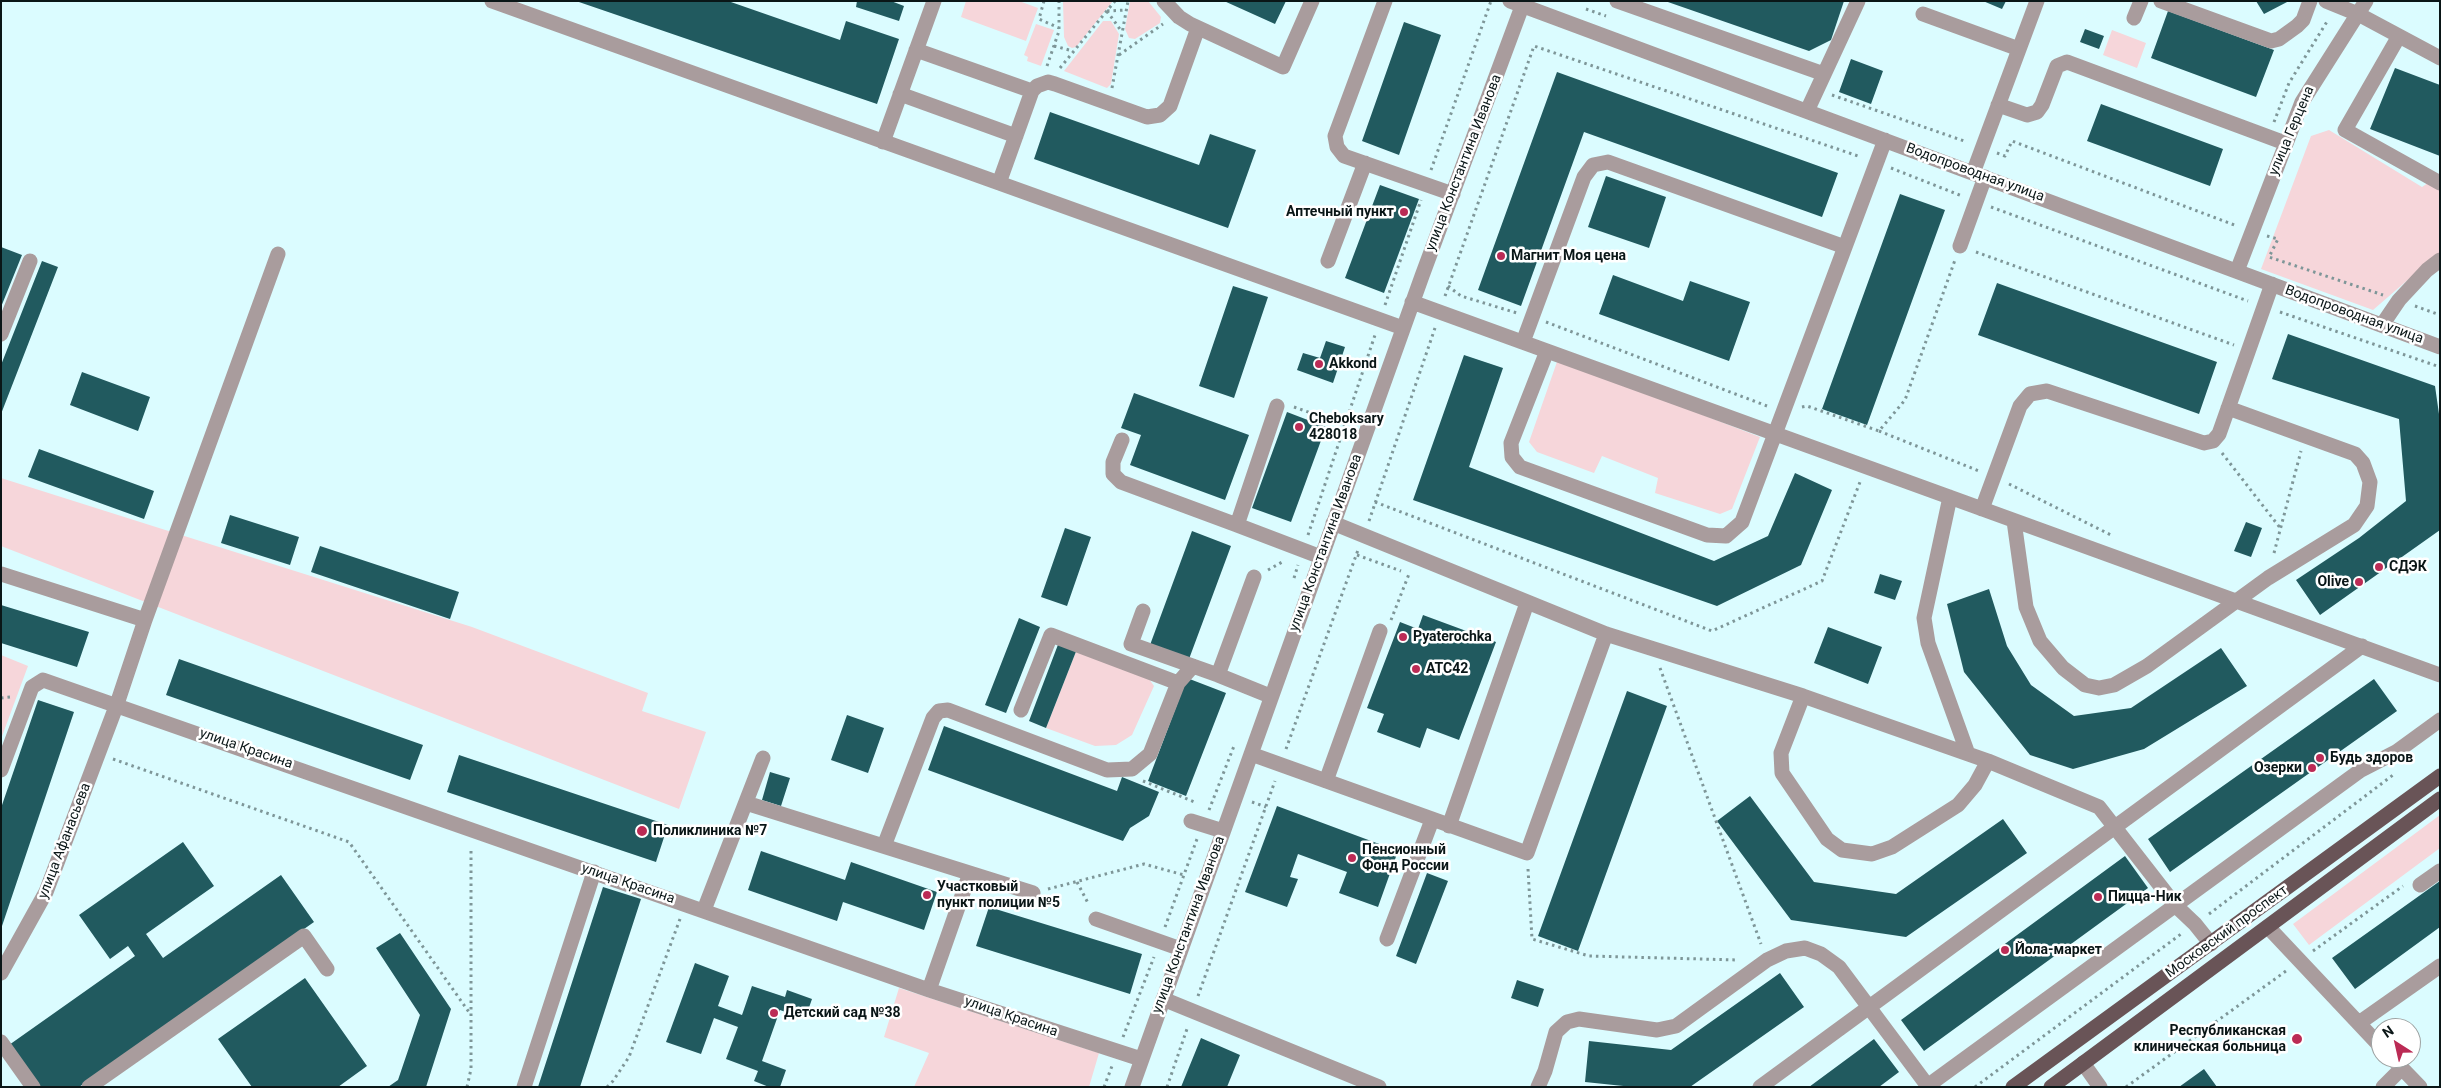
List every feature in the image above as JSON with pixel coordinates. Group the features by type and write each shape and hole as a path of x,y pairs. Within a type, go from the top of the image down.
{"main road":[{"name":"Московский проспект","path":"2013,1087 2440,776"},
{"name":"Московский проспект","path":"2051,1087 2440,799"}],"street":[{"path":"492,1 1403,328"},
{"path":"883,142 934,1"},
{"path":"1164,1 1176,14 1198,28 1283,66 1312,1"},
{"path":"1384,1 1335,136 1337,147 1344,156 1452,194"},
{"path":"1617,1 1824,74"},
{"path":"1807,111 1858,1"},
{"path":"1960,246 1977,202 1983,148 2037,1"},
{"path":"2134,18 2141,1"},
{"path":"2161,1 2270,45 2301,23 2310,1"},
{"path":"2326,1 2362,7 2399,36 2440,58"},
{"name":"Водопроводная улица","path":"1519,3 2440,347"},
{"name":"улица Константина Иванова","path":"1132,1087 1519,3"},
{"name":"улица Герцена","path":"2237,271 2285,143 2314,82 2362,7"},
{"path":"1923,14 2019,49"},
{"path":"916,50 1040,86 1110,103 1147,117 1160,115 1170,106 1198,28"},
{"path":"2399,36 2345,130 2440,183"},
{"path":"1998,105 2027,115 2037,112 2042,105 2057,66 2067,62 2285,143"},
{"path":"999,183 1016,136 1040,86"},
{"path":"900,94 1016,136"},
{"path":"1547,351 1511,443 1512,457 1520,467 1707,535 1726,536 1742,522 1885,140"},
{"path":"1523,342 1584,177 1593,165 1608,162 1845,247"},
{"path":"1328,261 1365,164"},
{"name":"улица Афанасьева","path":"1,973 7,953 46,892 99,754 145,620 278,254"},
{"path":"2382,325 2399,300 2427,270 2440,260"},
{"path":"1,334 30,261"},
{"path":"1982,509 2020,406 2030,394 2047,391 2204,443 2213,441 2218,434 2228,408 2272,284"},
{"path":"1412,302 2440,674"},
{"path":"1237,525 1277,406"},
{"path":"2014,521 2026,607 2040,641 2063,668 2085,685 2099,688 2114,685 2147,666 2268,578 2354,525 2366,506 2370,482 2359,458 2355,454 2228,408"},
{"path":"1122,440 1113,462 1113,474 1121,482 1321,557"},
{"path":"1950,497 1924,618 1928,643 1968,754"},
{"path":"1334,523 1606,634 1803,696 1988,760 2099,807 2176,906 2195,924 2211,944"},
{"path":"1,574 145,620"},
{"path":"1218,675 1254,577"},
{"path":"1449,826 1527,603"},
{"path":"1143,611 1131,644 1270,696"},
{"path":"1326,781 1380,631"},
{"path":"1021,710 1051,634 1178,683"},
{"path":"1251,754 1527,853 1606,634"},
{"path":"1760,1087 2117,828 2362,646"},
{"path":"884,846 933,718 939,711 948,710 1107,770 1132,769 1150,754 1178,683 1193,666"},
{"name":"улица Красина","path":"1,770 32,688 43,680 117,704 929,990 1142,1059"},
{"path":"1803,696 1781,753 1782,773 1827,839 1842,850 1872,854 1892,847 1958,805 1976,785 1988,760"},
{"path":"1538,1087 1545,1071 1556,1032 1566,1022 1579,1019 1657,1030 1676,1026 1767,960 1786,951 1805,948 1821,954 1839,967 1927,1086 2360,770 2396,752 2440,720"},
{"path":"704,910 763,758"},
{"path":"746,803 1033,893"},
{"path":"1387,939 1432,820"},
{"path":"1191,821 1223,831"},
{"path":"2414,884 2440,871"},
{"path":"524,1087 594,872"},
{"path":"929,990 970,873"},
{"path":"1096,919 1181,948"},
{"path":"2268,927 2371,1036"},
{"path":"89,1087 304,936 327,969"},
{"path":"2359,1023 2440,966"},
{"path":"1163,999 1379,1087"},
{"path":"1,1042 33,1087"},
{"path":"2083,1064 2100,1087"},
{"path":"2383,1087 2394,1068"},
{"path":"2402,1068 2420,1087"}],"path":[{"path":"1044,1 1039,19 1059,28"},
{"path":"1040,86 1059,28 1059,1"},
{"path":"1040,86 1073,52 1115,1"},
{"path":"1110,103 1128,1"},
{"path":"1583,8 1611,18"},
{"path":"1107,11 1126,10"},
{"path":"1107,11 1122,32"},
{"path":"1118,55 1176,14"},
{"path":"1054,46 1073,52"},
{"path":"1167,1087 1192,1012 1364,536 1441,312 1448,286 1534,46 1877,163 1977,202 2264,307 2440,367"},
{"path":"1816,90 2005,156 2012,141 2278,239 2269,257 2440,315"},
{"path":"1879,432 1905,400 1960,246 2248,350"},
{"path":"1448,286 1462,296 1532,317 1783,412 1807,406 1879,432 1994,476 2119,539"},
{"path":"1277,406 1283,403 1345,425"},
{"path":"2268,578 2305,436"},
{"path":"2213,441 2281,529"},
{"path":"1375,502 1712,631 1822,581 1866,467"},
{"path":"1254,577 1303,550"},
{"path":"1357,555 1409,574 1391,620 1380,631"},
{"path":"1527,853 1532,939 1588,956 1767,960 1653,649"},
{"path":"99,754 349,842 471,1016"},
{"path":"1132,769 1143,781 1209,808"},
{"path":"2202,919 2400,769"},
{"path":"1249,801 1266,807"},
{"path":"467,1087 471,1069 471,828"},
{"path":"1033,893 1144,864 1184,875"},
{"path":"1077,882 1096,919"},
{"path":"2305,957 2414,884"},
{"path":"607,1087 629,1057 686,904"},
{"path":"1975,1087 2188,929"},
{"path":"2126,1087 2287,970"}],"shaded area":[{"path":"966,1 1019,1 1038,8 1026,41 961,17"},
{"path":"1063,1 1113,1 1076,47 1072,48 1068,46 1064,37"},
{"path":"1130,1 1148,1 1161,17 1160,23 1135,39 1129,38 1125,29"},
{"path":"1103,21 1111,21 1119,34 1111,84 1107,88 1064,71"},
{"path":"1036,24 1054,30 1041,66 1027,61 1028,57 1024,55"},
{"path":"2112,30 2146,43 2137,68 2103,55"},
{"path":"2329,130 2422,187 2440,175 2440,252 2373,310 2261,269 2311,136"},
{"path":"1558,359 1760,437 1732,509 1720,514 1655,493 1658,478 1602,456 1594,473 1537,452 1529,442"},
{"path":"1,478 472,627 648,693 642,711 706,732 679,809 1,546"},
{"path":"1077,649 1145,673 1154,686 1132,735 1116,745 1095,746 1046,728"},
{"path":"1,655 28,666 1,739"},
{"path":"2440,815 2440,848 2309,945 2293,924"},
{"path":"899,988 1099,1053 1089,1087 914,1087 929,1053 884,1037"}],"building":[{"path":"576,1 728,1 840,40 846,21 899,39 877,104"},
{"path":"857,1 891,1 904,6 899,21 856,7"},
{"path":"1224,1 1286,1 1275,24"},
{"path":"1665,1 1844,1 1831,40 1809,51"},
{"path":"1983,1 2006,1 2002,9"},
{"path":"2256,1 2289,1 2264,14"},
{"path":"2168,11 2274,50 2256,97 2151,58"},
{"path":"1404,22 1441,35 1399,155 1362,141"},
{"path":"2085,29 2104,36 2099,49 2080,42"},
{"path":"1851,59 1883,71 1871,104 1839,92"},
{"path":"2395,68 2440,85 2440,156 2370,129"},
{"path":"1557,72 1838,173 1822,217 1584,132 1521,306 1478,290"},
{"path":"2101,104 2223,149 2210,186 2087,141"},
{"path":"1050,112 1199,165 1210,134 1256,150 1228,228 1034,159"},
{"path":"1606,176 1666,197 1649,248 1588,227"},
{"path":"1380,185 1419,199 1384,293 1345,278"},
{"path":"1900,194 1945,210 1867,425 1822,409"},
{"path":"1,247 22,255 1,307"},
{"path":"42,261 58,267 1,414 1,365"},
{"path":"1613,275 1683,301 1690,281 1750,302 1729,361 1599,314"},
{"path":"1997,283 2217,362 2199,414 1978,335"},
{"path":"1233,286 1268,297 1234,398 1199,386"},
{"path":"2288,334 2435,386 2440,421 2440,530 2320,615 2296,580 2359,538 2406,501 2399,419 2272,379"},
{"name":"Akkond","path":"1326,341 1345,347 1333,383 1297,370 1303,353 1320,358"},
{"path":"1464,355 1503,368 1469,467 1714,561 1768,536 1795,473 1832,490 1801,565 1717,606 1413,500"},
{"path":"82,372 150,397 138,431 70,405"},
{"path":"1134,393 1249,435 1225,500 1130,465 1141,435 1121,428"},
{"path":"1287,412 1326,427 1291,522 1252,508"},
{"path":"39,449 154,491 144,519 28,477"},
{"path":"230,515 299,537 290,565 221,543"},
{"path":"2246,522 2262,528 2251,557 2234,551"},
{"path":"1065,528 1091,537 1067,606 1041,597"},
{"path":"1192,531 1231,546 1189,659 1150,645"},
{"path":"320,546 459,592 450,619 311,572"},
{"path":"1880,574 1902,581 1895,600 1874,593"},
{"path":"1989,589 2007,646 2031,685 2074,716 2131,708 2221,648 2247,686 2144,749 2073,769 2030,755 1964,672 1947,604"},
{"path":"1,605 89,632 77,667 1,643"},
{"name":"АТС42","path":"1423,615 1496,642 1459,740 1427,728 1420,748 1377,732 1384,714 1367,708 1400,622 1418,629"},
{"path":"1019,618 1040,627 1006,713 985,705"},
{"path":"1828,627 1882,647 1868,684 1814,663"},
{"path":"1059,642 1077,649 1046,728 1029,721"},
{"path":"179,659 423,745 410,780 166,695"},
{"path":"1187,678 1226,693 1186,796 1148,781"},
{"path":"2374,679 2397,711 2170,872 2148,839"},
{"path":"1627,691 1667,706 1578,951 1538,936"},
{"path":"38,700 74,712 2,926 1,808"},
{"path":"847,715 884,728 868,773 831,760"},
{"path":"944,726 1117,791 1122,777 1159,792 1149,816 1130,828 1123,841 928,770"},
{"path":"459,755 668,825 656,862 447,792"},
{"path":"770,772 790,778 781,806 762,800"},
{"path":"1750,796 1814,882 1896,894 2003,819 2027,853 1906,937 1791,920 1717,821"},
{"name":"Пенсионный Фонд России","path":"1277,806 1398,851 1378,907 1339,893 1347,872 1298,854 1290,877 1298,879 1287,907 1245,892"},
{"path":"183,842 214,886 146,934 163,958 281,875 314,922 79,1087 38,1087 9,1045 135,956 128,946 110,959 79,915"},
{"path":"761,851 845,880 851,862 937,892 924,930 843,902 837,921 748,890"},
{"path":"2125,856 2148,888 1924,1051 1901,1020"},
{"path":"1427,873 1448,881 1416,964 1396,956"},
{"path":"2440,881 2440,927 2355,989 2332,958"},
{"path":"603,887 641,899 580,1087 538,1087"},
{"path":"989,907 1142,954 1130,994 976,946"},
{"path":"400,933 451,1009 426,1087 388,1087 398,1080 420,1015 376,948"},
{"path":"695,963 729,976 718,1006 742,1015 752,986 785,997 787,990 812,999 805,1019 780,1010 762,1061 786,1070 780,1087 769,1087 754,1081 758,1071 726,1059 738,1027 714,1018 701,1054 666,1042"},
{"path":"1780,973 1804,1007 1690,1087 1633,1087 1585,1082 1589,1041 1671,1050"},
{"path":"305,978 367,1066 338,1087 252,1087 218,1039"},
{"path":"1517,980 1544,989 1538,1007 1511,998"},
{"path":"1201,1038 1240,1055 1227,1087 1181,1087"},
{"path":"1874,1039 1899,1072 1879,1087 1809,1087"},
{"path":"2204,1069 2217,1087 2179,1087"}],"place":[{"name":"Аптечный пункт","path":"1404,212"},
{"name":"Магнит Моя цена","path":"1501,256"},
{"name":"Akkond","path":"1319,364"},
{"name":"Cheboksary 428018","path":"1299,427"},
{"name":"СДЭК","path":"2379,567"},
{"name":"Olive","path":"2359,582"},
{"name":"Pyaterochka","path":"1403,637"},
{"name":"АТС42","path":"1416,669"},
{"name":"Будь здоров","path":"2320,758"},
{"name":"Озерки","path":"2312,768"},
{"name":"Поликлиника №7","path":"642,831"},
{"name":"Пенсионный Фонд России","path":"1352,858"},
{"name":"Участковый пункт полиции №5","path":"927,895"},
{"name":"Пицца-Ник","path":"2098,897"},
{"name":"Йола-маркет","path":"2005,950"},
{"name":"Детский сад №38","path":"774,1013"},
{"name":"Республиканская клиническая больница","path":"2297,1039"}]}
